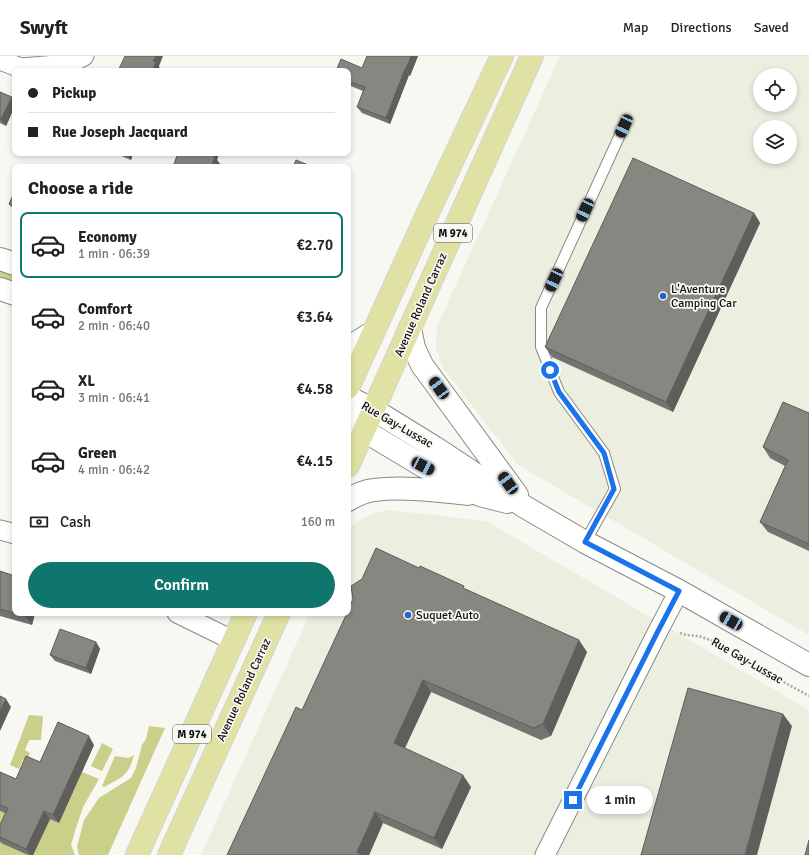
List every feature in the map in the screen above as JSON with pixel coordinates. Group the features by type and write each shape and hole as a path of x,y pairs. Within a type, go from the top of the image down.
{"main road":[{"name":"M 974","path":"351,381 502,56"},
{"name":"Avenue Roland Carraz","path":"351,451 356,426 374,410 532,56"},
{"path":"0,259 12,263"},
{"path":"0,289 12,293"},
{"path":"410,328 414,348 422,365 526,507"},
{"path":"351,346 373,332"},
{"name":"Rue Gay-Lussac","path":"351,398 374,410 526,507 585,542 679,591 809,666"},
{"name":"Rue Gay-Lussac","path":"356,426 423,466 480,495 526,507"},
{"path":"351,498 358,494 373,490 394,488 480,495"},
{"name":"M 974","path":"137,855 245,616"},
{"name":"Avenue Roland Carraz","path":"169,855 278,616"}],"street":[{"path":"0,60 21,68 68,64 84,56"},
{"path":"0,530 12,533"},
{"path":"545,855 679,591"},
{"path":"183,616 234,641"}],"lane":[{"path":"585,542 614,489 604,453 559,392 543,354 541,347 541,308 624,126"}],"path":[{"name":"Rue Gay-Lussac","path":"662,623 686,635 699,636 713,641 809,696"}],"shaded area":[{"path":"560,56 809,56 809,635 518,465 443,368 436,348 438,324"},
{"path":"389,510 486,521 809,710 809,855 201,855 309,616 351,616 351,527 364,517"}],"green space":[{"path":"0,270 12,274 12,283 0,279"},
{"path":"29,715 43,716 41,740 29,740 25,750 30,753 28,761 23,760 19,769 10,765"},
{"path":"149,726 165,728 108,855 79,855 77,847 84,820 99,798 131,778 136,768"},
{"path":"102,743 113,749 102,771 91,766"},
{"path":"134,755 132,762 124,776 104,787 102,786 115,756 128,758"},
{"path":"82,772 99,779 83,807 76,828 71,845 75,855 33,855 35,812 59,823"},
{"path":"6,809 15,813 2,843 28,855 0,855 0,811 4,812"}],"building":[{"path":"125,56 156,56 153,61 156,62 153,68 119,68"},
{"path":"367,56 411,56 386,118 357,107 365,87 351,82 351,68 337,68 341,59 362,68"},
{"path":"0,92 12,97 1,119 0,118"},
{"path":"177,156 215,157 212,164 174,164"},
{"path":"633,158 754,213 666,402 545,347"},
{"path":"296,160 306,164 294,164"},
{"path":"12,198 12,206 9,204"},
{"path":"783,402 809,413 809,544 760,522 788,460 763,447"},
{"path":"376,548 419,568 420,566 464,586 463,588 579,640 543,724 533,728 423,680 394,743 463,775 434,838 375,812 357,852 362,855 227,855 296,707 302,710 346,616 351,616 351,603 353,599 351,586 362,579"},
{"path":"0,571 12,575 12,612 0,609"},
{"path":"60,629 96,642 86,668 50,655"},
{"path":"688,688 783,714 745,855 641,855"},
{"path":"0,696 6,699 0,711"},
{"path":"58,722 89,736 53,815 44,811 26,849 0,837 0,825 8,808 0,805 0,772 16,779 26,756 40,762"},
{"path":"809,840 809,855 805,855"}],"place":[{"name":"L'Aventure Camping Car","path":"663,296"},
{"name":"Suquet Auto","path":"408,615"}],"route":[{"path":"550,370 559,392 604,453 614,489 585,542 679,591 573,800"}]}
